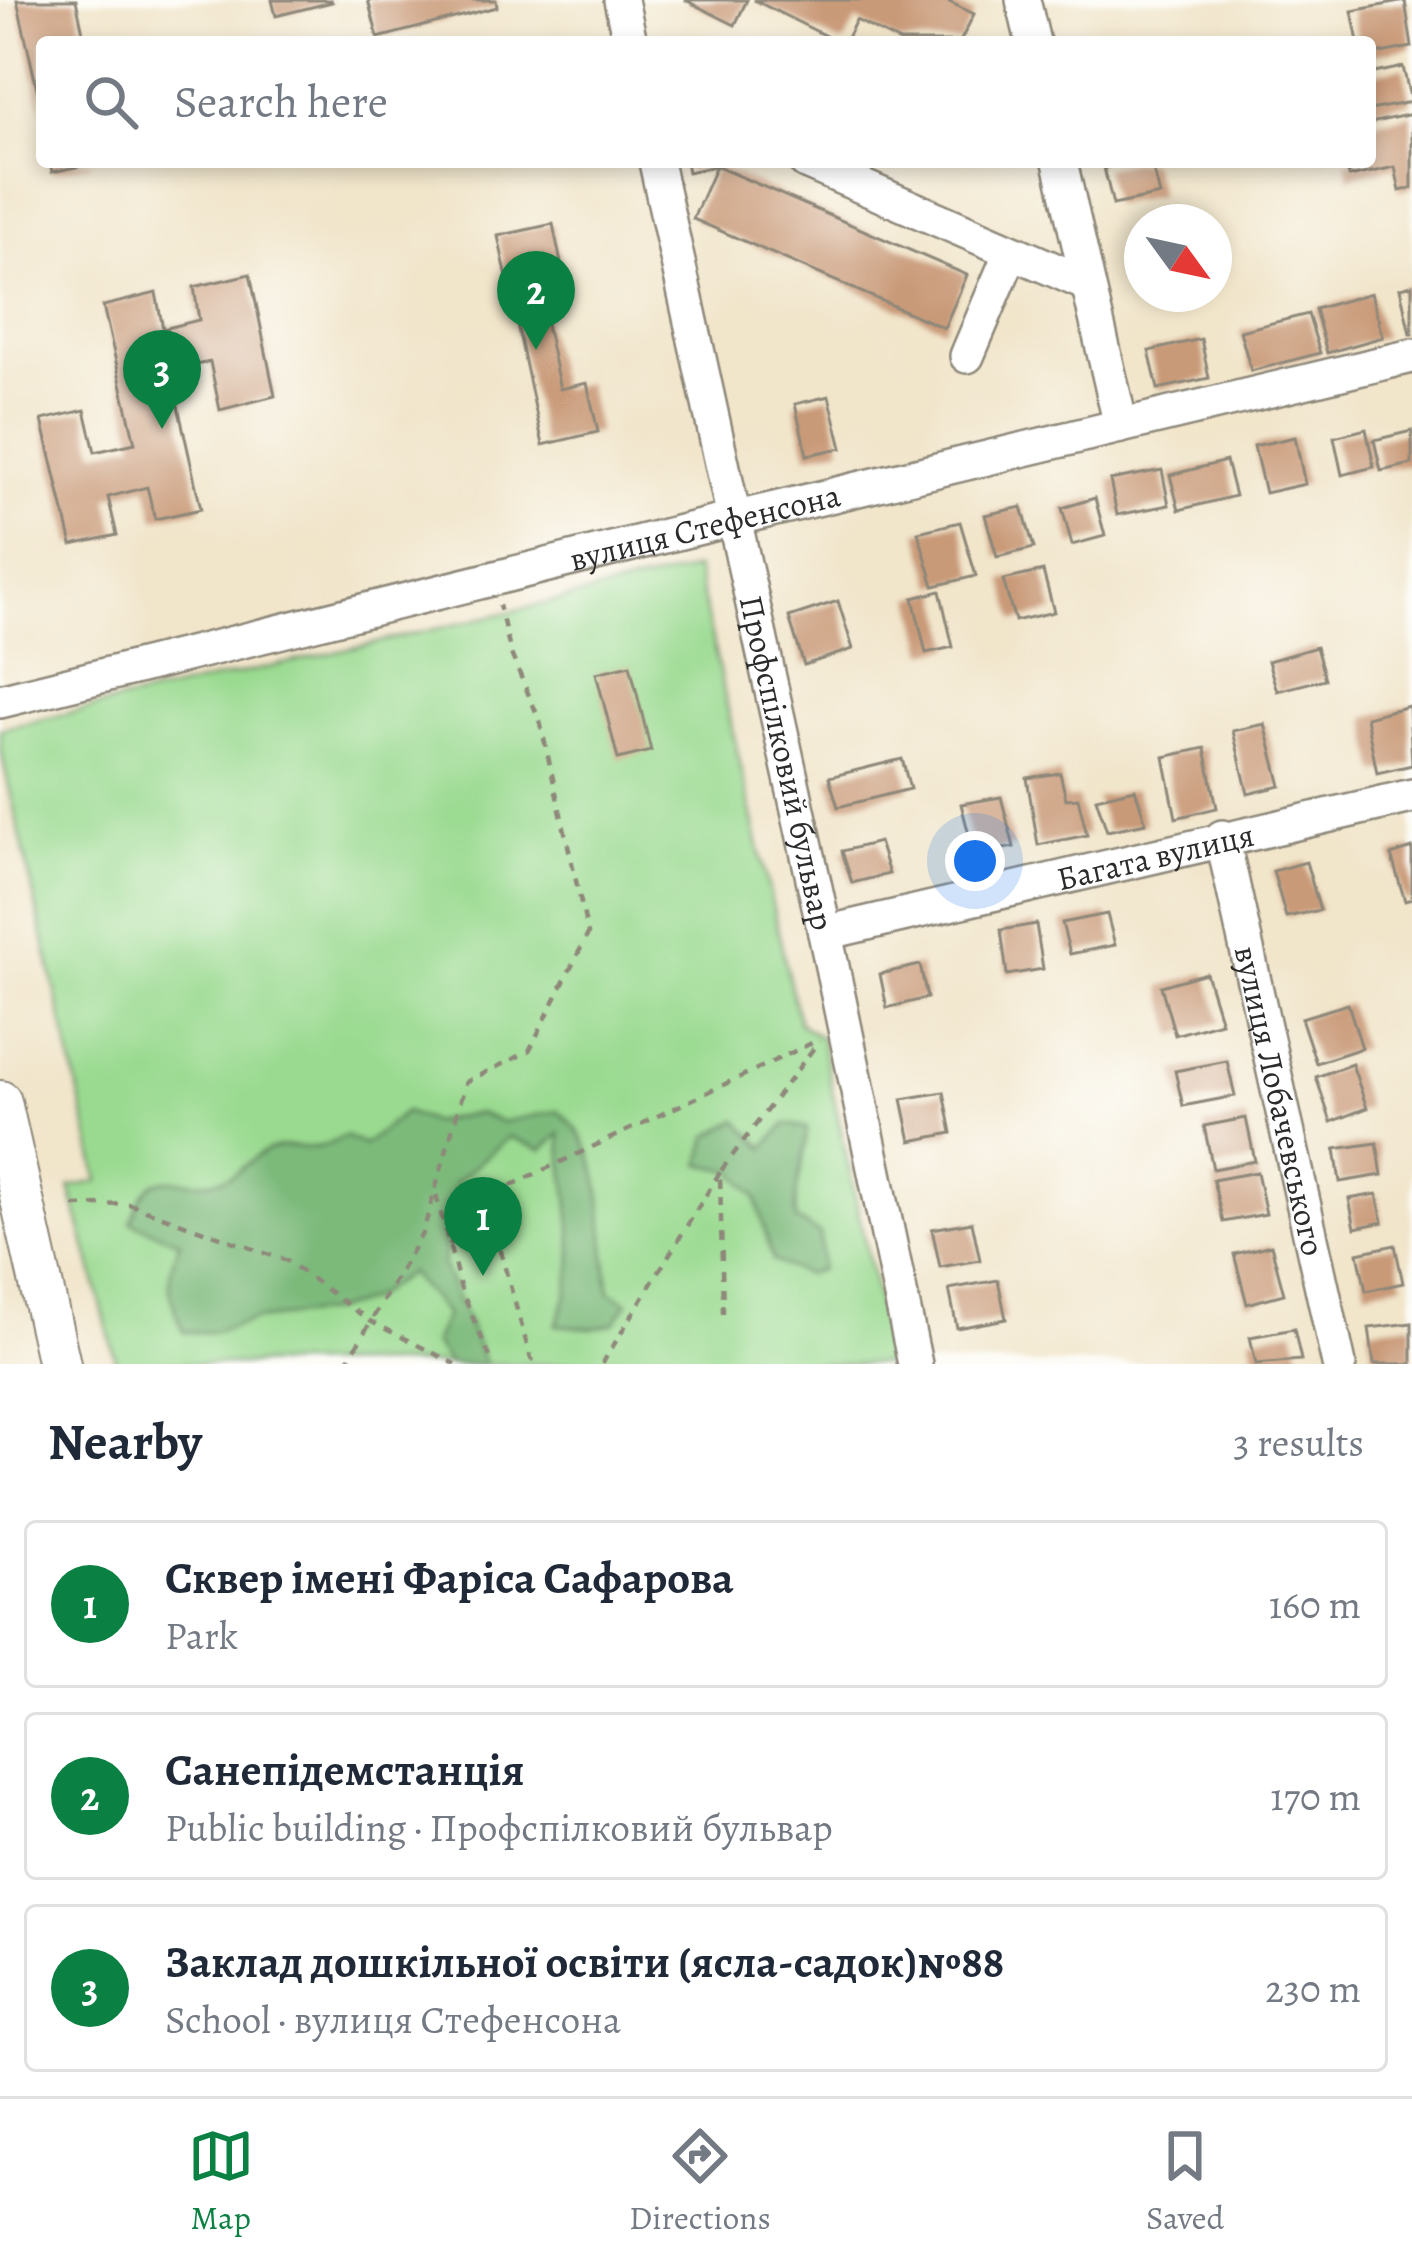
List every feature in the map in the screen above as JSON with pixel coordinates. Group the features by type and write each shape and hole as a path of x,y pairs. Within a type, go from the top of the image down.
{"main road":[{"path":"0,1102 59,1364"}],"street":[{"path":"621,0 629,36"},
{"path":"1024,0 1032,36"},
{"name":"Профспілковий бульвар","path":"657,168 915,1364"},
{"path":"820,168 1087,284"},
{"path":"1061,168 1120,426"},
{"path":"967,356 1011,252"},
{"name":"вулиця Стефенсона","path":"0,700 1412,356"},
{"name":"Багата вулиця","path":"825,933 1412,796"},
{"name":"вулиця Лобачевського","path":"1222,838 1339,1364"}],"path":[{"path":"346,1364 423,1232 466,1082 529,1051 588,934 540,721 512,654 490,579"},
{"path":"449,1246 476,1202 821,1038 719,1172 602,1364"},
{"path":"719,1172 723,1314"},
{"path":"435,1190 461,1290 493,1364"},
{"path":"485,1198 528,1362 539,1364"},
{"path":"74,1206 129,1204 287,1261 370,1321 455,1364"}],"green space":[{"path":"696,569 799,1023 821,1038 891,1364 117,1364 70,1187 99,1181 0,747 0,729"},
{"path":"558,1111 587,1148 600,1194 610,1292 628,1302 614,1323 592,1328 556,1325 572,1254 560,1134 542,1150 509,1137 456,1182 443,1265 485,1364 449,1364 433,1343 446,1315 409,1273 369,1300 327,1312 254,1320 214,1332 184,1332 170,1287 180,1242 131,1222 147,1189 156,1183 222,1179 264,1152 282,1147 322,1146 345,1136 364,1145 405,1112 432,1122 478,1113 502,1122"},
{"path":"738,1120 764,1148 786,1124 807,1128 796,1220 820,1234 821,1269 806,1275 773,1261 756,1197 733,1171 701,1164 708,1137"}],"building":[{"path":"17,0 76,0 84,36 36,36 36,84"},
{"path":"272,0 331,0 332,2 276,16"},
{"path":"368,0 496,0 497,7 377,36"},
{"path":"685,0 747,0 735,25"},
{"path":"754,0 945,0 974,14 963,36 888,36 856,20 848,36 826,36"},
{"path":"1405,1 1412,47 1376,54 1376,36 1357,36 1352,11"},
{"path":"1403,67 1411,102 1376,109 1376,73"},
{"path":"1412,114 1412,188 1400,191 1395,167 1349,177 1347,168 1376,168 1376,122"},
{"path":"715,168 721,168 967,275 944,328 693,219"},
{"path":"1104,168 1153,168 1160,195 1113,205"},
{"path":"553,224 564,278 537,283 560,389 587,383 598,432 543,445 498,236"},
{"path":"250,274 275,396 220,410 210,362 170,370 201,509 155,519 147,487 108,497 117,535 72,545 42,420 85,410 95,452 135,443 103,306 156,293 163,329 199,320 194,287"},
{"path":"1412,285 1412,334 1410,334 1400,288"},
{"path":"1371,293 1383,337 1327,353 1315,309"},
{"path":"1308,314 1320,353 1251,371 1240,331"},
{"path":"1201,339 1209,378 1158,389 1149,351"},
{"path":"829,396 842,448 807,455 795,404"},
{"path":"1366,429 1374,467 1342,475 1334,437"},
{"path":"1412,431 1412,464 1381,471 1374,440"},
{"path":"1295,437 1305,484 1265,493 1254,446"},
{"path":"1226,461 1235,496 1179,510 1170,475"},
{"path":"1162,470 1169,505 1117,515 1110,480"},
{"path":"1095,498 1105,536 1072,545 1062,508"},
{"path":"1022,507 1034,548 997,557 985,515"},
{"path":"960,522 976,576 934,586 918,532"},
{"path":"1043,571 1054,612 1015,621 1003,580"},
{"path":"940,591 953,647 926,653 913,598"},
{"path":"838,601 853,649 804,665 789,617"},
{"path":"1316,647 1325,679 1277,691 1268,661"},
{"path":"630,665 651,751 618,759 596,673"},
{"path":"1409,706 1412,765 1377,773 1366,717"},
{"path":"1265,724 1281,786 1248,794 1233,731"},
{"path":"1205,748 1217,808 1176,818 1164,757"},
{"path":"902,759 910,789 838,807 829,777"},
{"path":"1060,773 1066,799 1078,798 1087,835 1038,845 1027,778"},
{"path":"1135,789 1146,823 1107,831 1096,798"},
{"path":"1001,797 1014,847 974,854 961,804"},
{"path":"879,842 889,874 852,883 842,851"},
{"path":"1412,848 1412,899 1405,901 1391,855"},
{"path":"1306,862 1320,910 1286,917 1273,871"},
{"path":"1107,914 1115,945 1070,954 1062,923"},
{"path":"1036,924 1043,969 1007,975 1001,930"},
{"path":"920,965 927,998 887,1008 880,974"},
{"path":"1206,973 1221,1022 1175,1035 1161,986"},
{"path":"1348,1004 1362,1048 1316,1063 1301,1018"},
{"path":"1227,1061 1235,1096 1183,1106 1175,1071"},
{"path":"1352,1064 1367,1108 1331,1122 1316,1077"},
{"path":"944,1092 952,1133 911,1141 902,1099"},
{"path":"1246,1118 1255,1161 1213,1169 1204,1126"},
{"path":"1377,1143 1382,1175 1340,1182 1335,1149"},
{"path":"1257,1172 1266,1214 1223,1222 1213,1180"},
{"path":"1377,1194 1383,1222 1355,1228 1349,1199"},
{"path":"972,1222 980,1260 940,1267 932,1229"},
{"path":"1271,1245 1284,1294 1247,1304 1234,1254"},
{"path":"1395,1245 1403,1283 1366,1291 1358,1253"},
{"path":"998,1280 1006,1319 957,1328 949,1289"},
{"path":"1412,1323 1412,1364 1374,1364 1369,1328"},
{"path":"1294,1329 1301,1360 1256,1364 1250,1337"}],"place":[{"name":"Санепідемстанція","path":"536,350"},
{"name":"Заклад дошкільної освіти (ясла-садок)№88","path":"162,429"},
{"name":"Сквер імені Фаріса Сафарова","path":"483,1276"}]}
